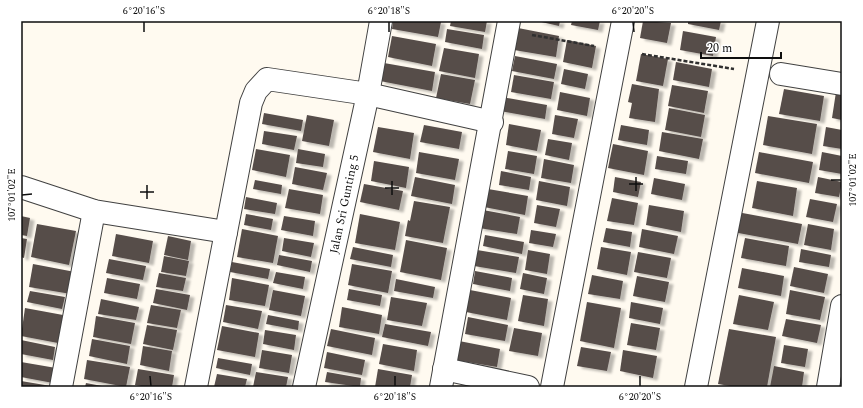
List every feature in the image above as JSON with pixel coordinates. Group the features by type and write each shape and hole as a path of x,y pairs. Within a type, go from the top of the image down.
{"street":[{"name":"Jalan Sri Gunting 5","path":"304,387 368,94 381,21"},
{"path":"552,387 623,21"},
{"path":"696,387 768,21"},
{"path":"509,26 443,378 528,387"},
{"path":"780,74 842,84"},
{"path":"196,387 251,103 256,91 267,79 368,94 492,122"},
{"path":"21,187 94,211 226,232"},
{"path":"61,387 94,211"},
{"path":"828,387 842,306"}],"path":[{"path":"509,26 617,50 758,73"}],"building":[{"path":"393,21 441,22 438,37 392,29"},
{"path":"451,21 487,21 485,32 450,26"},
{"path":"537,21 560,21 559,26"},
{"path":"572,21 600,21 598,30 571,25"},
{"path":"643,21 671,23 667,43 640,38"},
{"path":"688,21 721,21 719,30 688,24"},
{"path":"518,28 559,36 556,57 514,50"},
{"path":"447,29 484,35 482,49 445,42"},
{"path":"683,31 716,37 713,56 680,50"},
{"path":"392,36 436,44 432,66 388,57"},
{"path":"567,40 596,46 592,68 563,62"},
{"path":"444,48 479,54 475,78 439,71"},
{"path":"641,54 668,59 663,86 636,81"},
{"path":"515,56 557,64 554,79 512,71"},
{"path":"676,62 712,69 709,87 673,80"},
{"path":"384,63 435,72 432,91 380,81"},
{"path":"564,69 588,74 585,89 561,84"},
{"path":"441,74 475,80 470,104 436,98"},
{"path":"514,75 554,82 551,99 511,92"},
{"path":"632,84 659,89 655,122 629,118 632,103 628,102"},
{"path":"672,85 708,91 704,113 668,106"},
{"path":"784,89 824,96 820,121 779,114"},
{"path":"560,92 590,98 587,116 557,110"},
{"path":"836,92 842,93 842,120 832,118"},
{"path":"502,97 547,105 545,119 500,111"},
{"path":"669,108 705,115 701,137 665,130"},
{"path":"264,113 303,120 301,131 262,124"},
{"path":"307,115 334,120 329,146 302,141"},
{"path":"555,115 578,119 574,138 552,134"},
{"path":"768,116 817,124 812,154 763,145"},
{"path":"509,124 541,130 537,151 506,145"},
{"path":"424,125 462,132 459,149 420,142"},
{"path":"621,125 649,130 647,145 618,140"},
{"path":"378,127 414,133 410,159 373,152"},
{"path":"826,127 842,130 842,149 823,146"},
{"path":"264,131 297,136 294,150 262,144"},
{"path":"662,132 703,139 699,159 659,151"},
{"path":"548,139 572,143 569,160 545,155"},
{"path":"613,144 648,151 644,175 608,168"},
{"path":"256,149 290,155 286,177 252,170"},
{"path":"298,149 325,154 323,167 296,163"},
{"path":"508,151 537,156 534,174 505,169"},
{"path":"419,152 459,159 455,180 416,173"},
{"path":"759,152 813,162 809,183 755,173"},
{"path":"822,152 842,156 842,174 819,170"},
{"path":"657,156 688,161 686,174 655,169"},
{"path":"544,159 574,165 571,183 541,178"},
{"path":"374,161 409,167 406,188 371,181"},
{"path":"295,167 327,173 323,190 292,184"},
{"path":"501,171 531,177 529,190 499,185"},
{"path":"415,177 455,185 452,204 411,196"},
{"path":"615,177 641,182 638,197 613,192"},
{"path":"818,177 842,182 839,197 815,193"},
{"path":"654,178 685,184 682,200 651,194"},
{"path":"255,180 282,185 281,194 253,189"},
{"path":"539,181 570,187 567,206 536,200"},
{"path":"757,181 797,188 793,216 752,208"},
{"path":"364,184 403,191 399,210 360,202"},
{"path":"289,189 323,195 320,214 285,208"},
{"path":"488,189 528,196 525,215 484,207"},
{"path":"246,197 277,203 275,214 244,209"},
{"path":"612,198 638,203 634,225 607,221"},
{"path":"810,199 837,204 833,222 806,217"},
{"path":"414,201 450,207 443,243 405,236"},
{"path":"537,205 560,209 556,227 534,223"},
{"path":"649,205 684,211 681,232 646,225"},
{"path":"483,210 520,217 517,234 479,228"},
{"path":"737,212 802,224 798,244 733,232"},
{"path":"246,214 273,219 271,230 244,225"},
{"path":"360,214 400,222 395,250 355,243"},
{"path":"21,216 30,218 27,236 21,235"},
{"path":"284,216 315,221 313,236 281,230"},
{"path":"37,224 76,231 69,265 31,257"},
{"path":"808,224 834,229 831,250 804,245"},
{"path":"606,228 632,232 630,247 603,242"},
{"path":"242,229 278,236 273,263 237,257"},
{"path":"642,229 678,236 674,254 639,247"},
{"path":"531,230 556,234 553,247 529,243"},
{"path":"116,234 153,241 149,263 112,256"},
{"path":"485,235 524,242 522,254 483,246"},
{"path":"168,236 191,241 188,260 164,255"},
{"path":"21,238 27,239 24,258 21,257"},
{"path":"284,238 314,243 311,257 282,251"},
{"path":"745,238 789,246 786,266 741,258"},
{"path":"406,240 447,248 441,280 400,272"},
{"path":"353,247 393,255 391,267 350,259"},
{"path":"601,247 631,252 627,275 597,269"},
{"path":"801,249 831,255 829,267 799,262"},
{"path":"477,250 519,257 516,273 474,266"},
{"path":"528,250 550,254 547,274 525,270"},
{"path":"638,252 671,258 667,278 634,272"},
{"path":"279,255 312,261 310,272 277,265"},
{"path":"164,256 189,261 186,276 161,272"},
{"path":"109,259 146,266 143,280 106,273"},
{"path":"232,262 270,269 268,279 230,272"},
{"path":"33,264 75,272 71,294 29,287"},
{"path":"352,264 392,271 388,293 348,285"},
{"path":"794,267 828,274 824,293 790,286"},
{"path":"742,268 784,276 781,296 738,288"},
{"path":"475,271 512,278 510,291 473,284"},
{"path":"276,272 305,277 303,289 273,283"},
{"path":"159,273 186,278 183,291 156,287"},
{"path":"523,273 547,278 544,294 520,289"},
{"path":"592,275 623,281 620,299 588,294"},
{"path":"637,276 669,282 665,302 633,296"},
{"path":"107,278 140,284 137,299 104,293"},
{"path":"232,278 269,285 265,306 229,300"},
{"path":"396,279 435,287 433,298 394,291"},
{"path":"156,289 190,295 187,310 153,303"},
{"path":"349,289 382,295 380,306 347,300"},
{"path":"273,290 305,296 301,316 269,310"},
{"path":"470,290 511,298 507,320 466,312"},
{"path":"790,290 825,297 820,320 786,314"},
{"path":"30,291 65,297 62,309 27,302"},
{"path":"523,295 548,299 544,326 518,321"},
{"path":"739,295 774,302 768,330 733,324"},
{"path":"391,297 427,303 422,326 387,320"},
{"path":"101,299 139,307 136,320 98,314"},
{"path":"587,302 621,308 614,348 580,341"},
{"path":"631,302 663,308 660,324 629,318"},
{"path":"151,305 181,310 177,328 147,323"},
{"path":"226,305 262,311 258,329 223,322"},
{"path":"342,307 382,315 379,334 339,327"},
{"path":"25,308 63,315 58,343 21,336"},
{"path":"268,315 299,321 298,330 266,324"},
{"path":"96,316 135,323 131,344 93,337"},
{"path":"468,317 508,325 505,341 465,334"},
{"path":"786,319 821,325 817,343 782,336"},
{"path":"631,323 660,328 656,350 627,345"},
{"path":"385,324 431,332 428,346 382,337"},
{"path":"147,325 177,330 173,350 143,344"},
{"path":"222,326 259,333 255,357 217,350"},
{"path":"514,328 542,333 538,356 509,351"},
{"path":"331,329 375,338 372,355 327,346"},
{"path":"729,329 776,337 767,387 736,387 718,384"},
{"path":"265,330 296,335 294,350 263,344"},
{"path":"92,339 130,346 127,364 89,356"},
{"path":"21,340 55,347 53,360 21,354"},
{"path":"459,341 500,349 497,367 455,360"},
{"path":"383,344 417,350 414,371 379,364"},
{"path":"784,345 808,349 805,367 781,363"},
{"path":"143,346 172,351 169,371 140,365"},
{"path":"581,347 611,352 607,371 577,366"},
{"path":"262,350 292,355 289,373 259,368"},
{"path":"623,350 657,356 653,378 620,371"},
{"path":"327,352 365,360 362,375 324,368"},
{"path":"218,358 252,364 250,375 216,368"},
{"path":"87,360 130,367 126,387 84,379"},
{"path":"21,362 56,368 53,383 21,377"},
{"path":"774,366 804,372 802,387 770,387"},
{"path":"138,369 174,375 172,387 148,387 135,385"},
{"path":"378,369 412,375 410,387 375,387"},
{"path":"256,372 288,377 286,387 253,387"},
{"path":"327,372 361,378 360,387 325,382"},
{"path":"217,374 247,379 245,387 214,387"},
{"path":"21,381 51,386 51,387 21,387"},
{"path":"86,383 102,386 102,387 85,387"}]}
